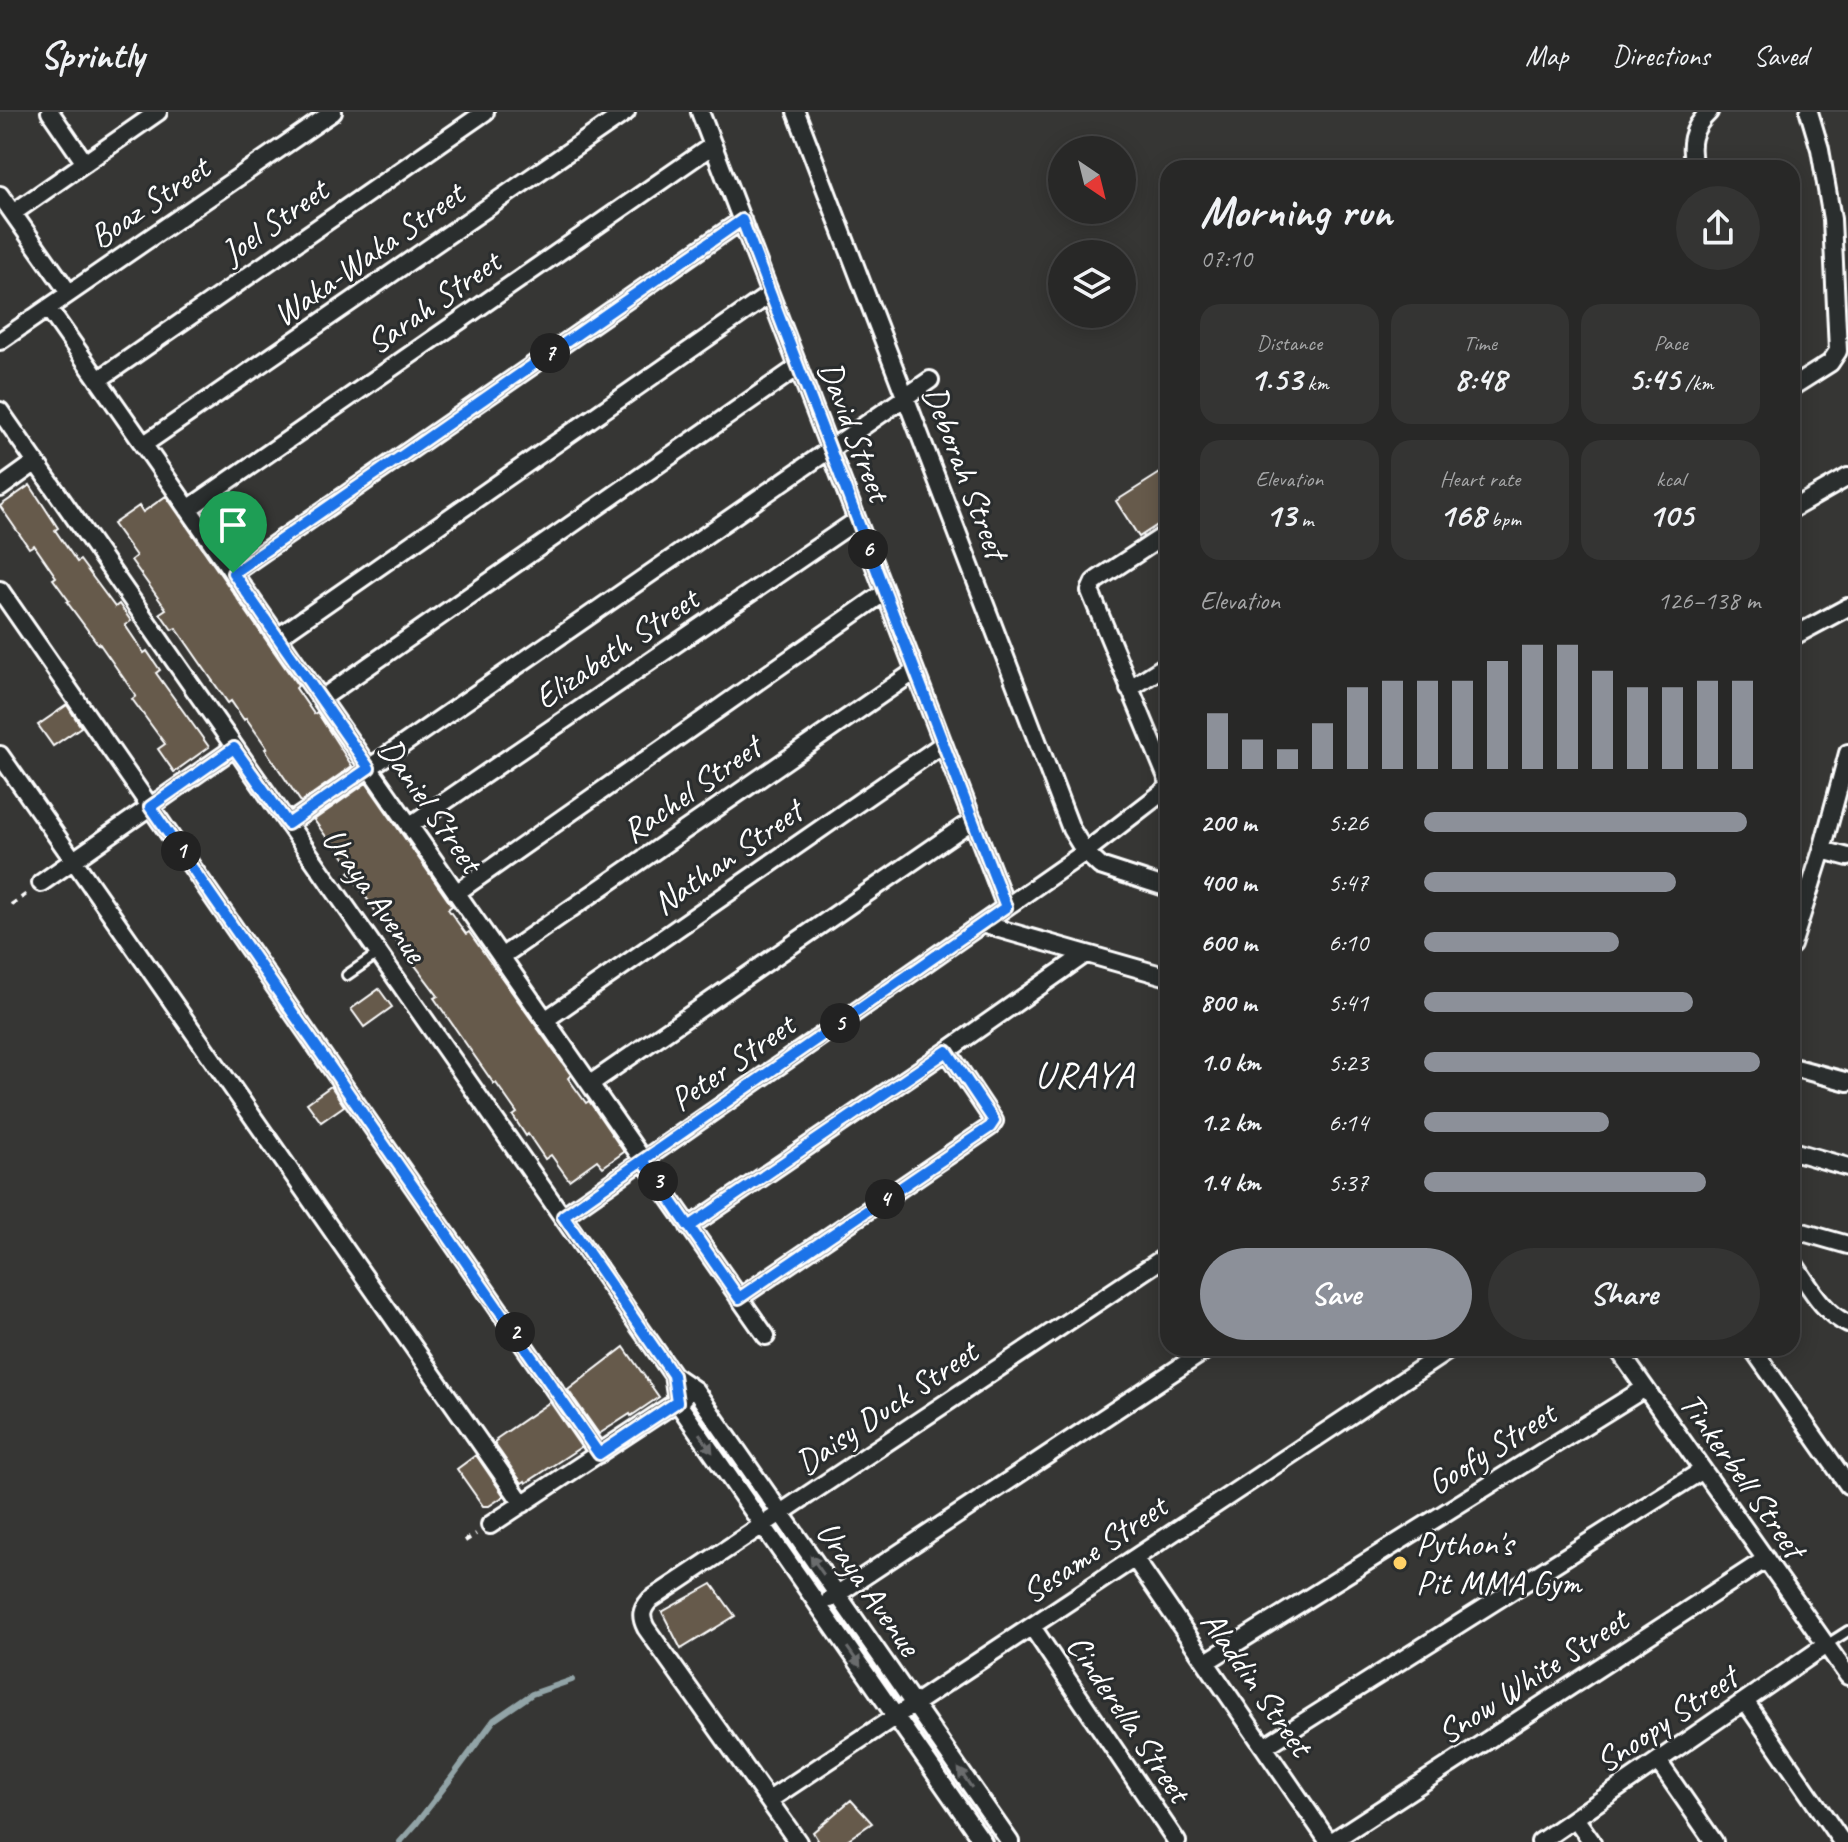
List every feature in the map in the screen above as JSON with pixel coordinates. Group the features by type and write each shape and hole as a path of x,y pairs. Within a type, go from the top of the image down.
{"street":[{"path":"50,112 85,163"},
{"path":"13,213 158,112"},
{"name":"Boaz Street","path":"0,341 333,112"},
{"name":"Joel Street","path":"98,380 485,112"},
{"name":"Waka-Waka Street","path":"143,445 626,112"},
{"name":"David Street","path":"700,112 1006,907"},
{"name":"Deborah Street","path":"796,112 1064,811 1085,852"},
{"path":"1692,160 1691,136 1709,112"},
{"path":"1800,382 1830,363 1838,351 1832,219 1820,149 1809,112"},
{"name":"Sarah Street","path":"188,509 713,145"},
{"path":"0,195 69,293"},
{"path":"233,573 742,220"},
{"path":"278,637 770,294"},
{"name":"Daniel Street","path":"48,308 766,1336"},
{"path":"321,699 798,367"},
{"path":"288,824 930,380"},
{"name":"Uraya Avenue","path":"0,411 673,1375 695,1390 1010,1842"},
{"path":"0,488 36,462"},
{"path":"1800,504 1848,477"},
{"name":"Elizabeth Street","path":"409,826 857,520"},
{"path":"1160,538 1098,579 1092,586 1091,595 1160,761"},
{"path":"0,590 599,1454"},
{"path":"456,893 885,592"},
{"path":"1800,633 1848,607"},
{"path":"1129,689 1160,669"},
{"name":"Rachel Street","path":"501,957 915,671"},
{"name":"Nathan Street","path":"545,1020 943,744"},
{"path":"41,883 234,748"},
{"path":"1800,920 1848,753"},
{"path":"0,755 523,1504"},
{"name":"Peter Street","path":"563,1216 1085,852 1160,794"},
{"path":"590,1084 973,820"},
{"path":"1822,850 1848,857"},
{"path":"1085,852 1100,866 1160,885"},
{"path":"982,924 1160,975"},
{"path":"689,1227 1084,955"},
{"path":"739,1298 992,1125 992,1118 947,1051"},
{"path":"1800,1069 1848,1082"},
{"path":"1800,1153 1848,1167"},
{"path":"1800,1231 1848,1245"},
{"name":"Daisy Duck Street","path":"769,1800 646,1628 642,1612 650,1600 1160,1260"},
{"path":"1800,1272 1829,1312 1848,1324"},
{"path":"819,1606 1197,1356"},
{"name":"Sesame Street","path":"769,1800 1440,1356"},
{"name":"Tinkerbell Street","path":"1623,1356 1848,1676"},
{"path":"1758,1356 1848,1485"},
{"name":"Uraya Avenue","path":"673,1375 677,1402 983,1842"},
{"name":"Goofy Street","path":"1206,1662 1645,1388"},
{"path":"490,1525 695,1390"},
{"path":"1264,1747 1703,1470"},
{"name":"Aladdin Street","path":"1135,1559 1330,1842"},
{"name":"Snow White Street","path":"1330,1842 1766,1559"},
{"name":"Cinderella Street","path":"1032,1627 1177,1842"},
{"name":"Snoopy Street","path":"1540,1842 1826,1645"},
{"path":"1745,1701 1842,1842"},
{"path":"1658,1761 1714,1842"},
{"path":"769,1800 798,1842"},
{"path":"1575,1818 1592,1842"}],"lane":[{"path":"347,975 379,953"},
{"path":"1826,1645 1848,1631"}],"building":[{"path":"1160,473 1160,523 1139,537 1116,501"},
{"path":"30,485 77,562 80,560 115,607 119,604 131,621 125,625 144,653 147,651 160,670 156,673 209,747 174,772 158,749 165,744 132,699 136,696 67,602 53,579 56,577 34,545 29,548 0,506"},
{"path":"166,496 352,766 301,802 246,718 244,720 231,701 228,703 176,628 172,630 160,613 166,609 131,560 136,556 113,524 139,506 143,512"},
{"path":"67,705 81,727 53,746 38,725"},
{"path":"365,784 452,906 448,909 466,934 469,932 571,1075 568,1078 586,1103 589,1101 624,1152 603,1167 597,1160 569,1180 551,1155 545,1159 513,1116 517,1113 434,998 438,996 349,872 353,869 314,820"},
{"path":"379,989 392,1007 364,1027 351,1009"},
{"path":"331,1086 344,1106 321,1122 307,1103"},
{"path":"624,1347 659,1397 599,1434 568,1390"},
{"path":"550,1402 581,1447 522,1483 494,1443"},
{"path":"476,1455 504,1496 489,1506 483,1506 457,1469"},
{"path":"712,1584 735,1616 681,1649 662,1612"},
{"path":"851,1800 872,1823 844,1842 819,1842 813,1832"}],"waterway":[{"path":"400,1842 494,1720 532,1694 572,1680"}],"place":[{"name":"Python's Pit MMA Gym","path":"1400,1563"}],"district":[{"name":"URAYA","path":"1085,1074"}],"route":[{"path":"233,573 369,768 288,824 234,748 150,807 599,1454 677,1402 673,1375 563,1216 643,1160 689,1227 947,1051 994,1121 990,1127 739,1298 643,1160 1006,907 742,220 233,573"}]}
